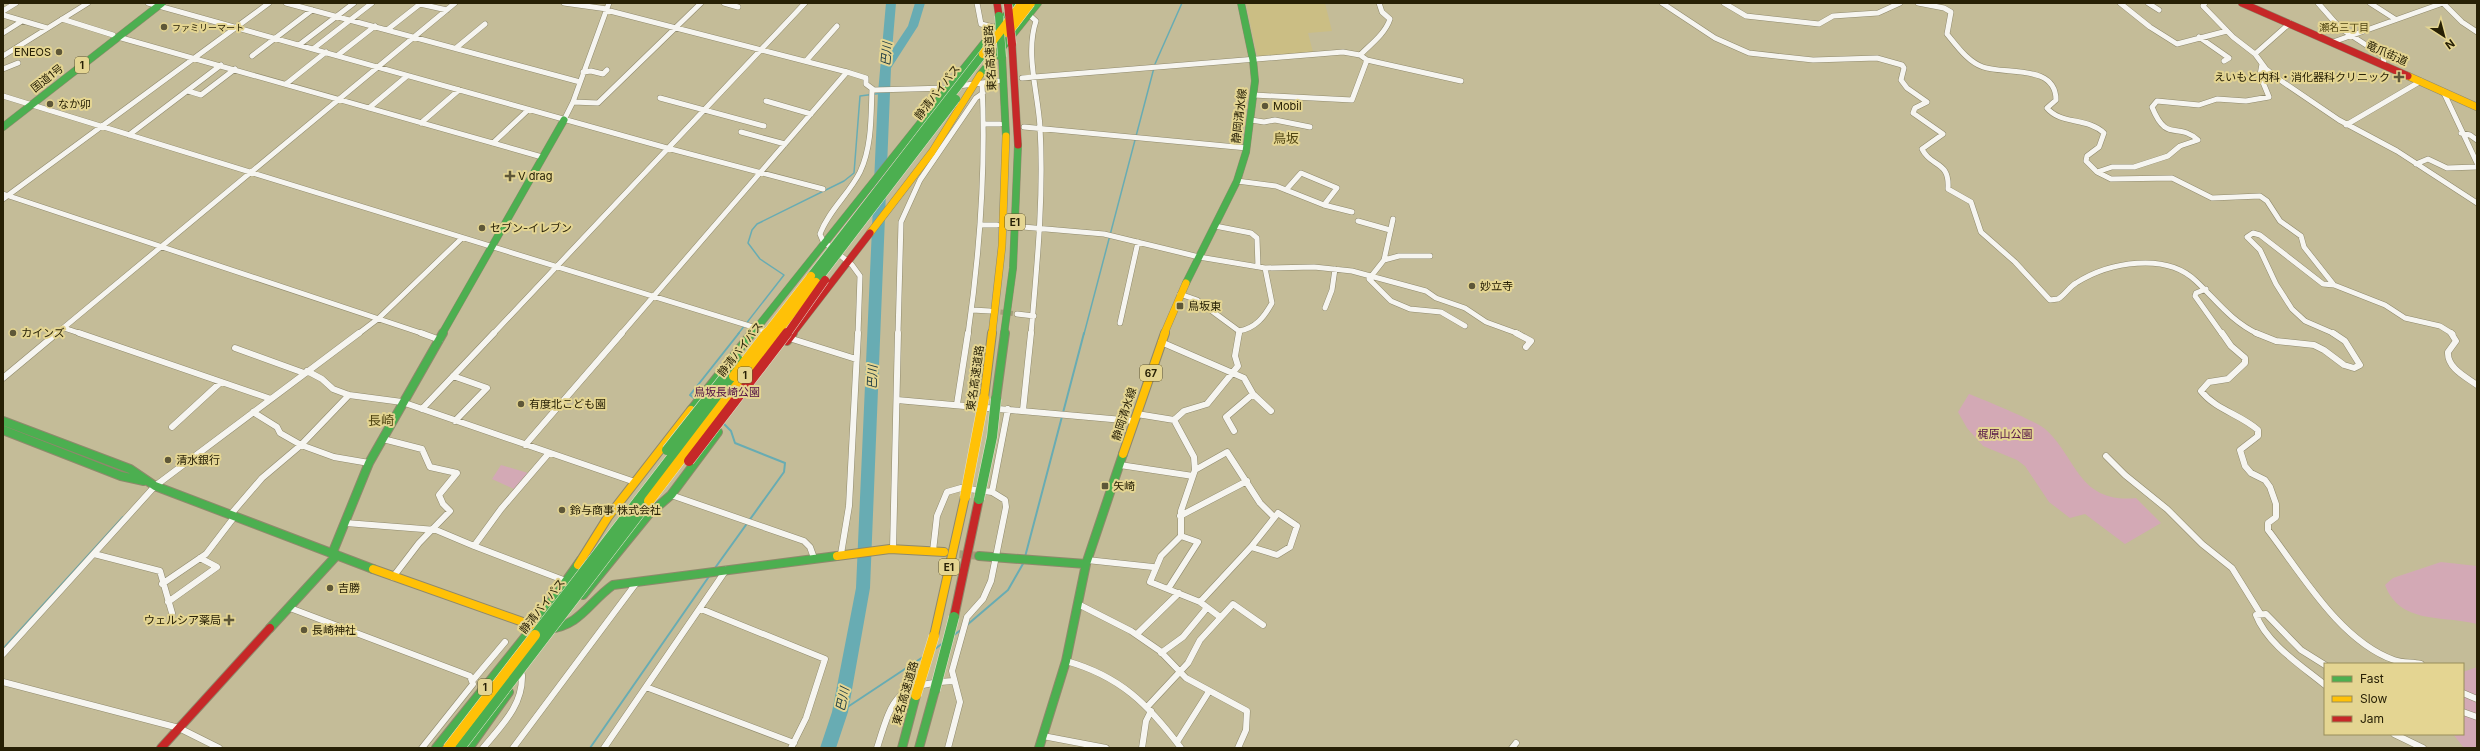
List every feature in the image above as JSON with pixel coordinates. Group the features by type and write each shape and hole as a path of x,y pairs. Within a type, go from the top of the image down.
{"main road":[{"name":"東名高速道路","path":"902,748 934,636 965,497 984,398 1002,246 1006,137 1002,57 997,3"},
{"name":"静清バイパス","path":"460,748 999,34 1031,3"},
{"path":"999,34 1035,3"},
{"path":"649,514 670,495 932,152 978,83 1028,14 1038,3"},
{"name":"静岡清水線","path":"1039,748 1066,661 1087,562 1161,342 1180,294 1237,181 1247,148 1254,95 1253,60 1241,3"},
{"name":"竜爪街道","path":"2242,3 2477,107"},
{"name":"国道1号","path":"3,127 28,104 155,4"},
{"name":"静清バイパス","path":"999,34 1014,4"},
{"name":"東名高速道路","path":"919,748 954,617 992,437 1008,319 1018,180 1018,135 1012,44 1014,4"},
{"name":"1","path":"436,748 533,627 578,565 608,517 754,328 823,241 950,88 999,34"},
{"name":"国道1号","path":"3,120 28,104"},
{"path":"161,748 290,608 334,555 370,462 384,439 402,402 440,340 564,120"},
{"name":"静清バイパス","path":"448,748 853,227"},
{"path":"578,565 815,263 853,227"},
{"path":"469,748 553,630 649,514 806,309 853,227"},
{"path":"3,421 130,469 150,484"},
{"path":"3,430 121,476 150,484 233,515 393,577 533,627 553,630 570,626 577,622 597,593 603,588 843,554 892,549 944,552"},
{"path":"979,556 1087,562"},
{"path":"476,748 495,712"}],"street":[{"path":"3,11 16,3"},
{"path":"3,56 88,3"},
{"path":"5,196 102,127 269,3"},
{"path":"286,3 580,82"},
{"path":"300,45 354,3"},
{"path":"313,49 372,3"},
{"path":"3,378 252,173 455,3"},
{"path":"564,3 607,10 847,72 866,78 866,84 873,89 950,88 998,80"},
{"path":"564,120 573,102 609,3"},
{"path":"573,102 598,103 701,3"},
{"path":"724,3 738,7"},
{"path":"422,409 805,3"},
{"path":"977,3 981,24 999,34"},
{"path":"1360,55 1380,36 1389,22 1390,19 1382,12 1379,3"},
{"path":"1662,3 1723,43 1749,53 1834,60 1858,56 1874,58 1902,65 1904,68 1901,80 1904,85 1927,102 1914,108 1914,113 1943,134 1937,140 1925,146 1922,149 1924,153 1943,166 1949,177 1948,189 1971,202 1981,232 2015,262 2050,300 2055,301 2063,298 2075,283 2095,272 2141,264 2167,265 2177,269 2206,289 2223,311 2233,319 2262,336 2282,342 2312,344 2321,348 2339,364 2354,368 2360,365 2359,360 2346,341 2330,330 2314,326 2296,315 2264,262 2259,248 2247,236 2253,233 2260,235 2283,255 2319,281 2334,285 2385,305 2405,318 2440,326 2448,330 2456,341 2448,352 2448,358 2458,370 2477,385"},
{"path":"1724,3 1746,16 1819,24 1838,15 1878,12 1900,3"},
{"path":"1918,3 1944,8 1951,12 1947,34 1974,62 1998,71 2018,70 2036,74 2052,84 2056,90 2056,100 2048,108 2053,116 2088,121 2100,127 2104,133 2102,142 2097,150 2087,156 2086,161 2097,172 2111,179 2172,178 2212,198 2260,196 2270,202 2280,220 2301,236 2304,247 2334,285"},
{"path":"2120,3 2150,27 2177,44 2199,37 2227,31"},
{"path":"2148,3 2160,10"},
{"path":"2205,3 2203,6 2227,31 2255,54 2271,73 2346,125 2380,141 2477,203"},
{"path":"2318,3 2340,28 2383,56 2384,61 2381,64"},
{"path":"2370,3 2395,20"},
{"path":"2333,42 2443,3 2462,22 2477,32"},
{"path":"155,4 564,120 759,174 823,189"},
{"path":"387,30 420,4 447,10"},
{"path":"1014,4 1036,21 1031,36 1037,77 1040,127 1041,229 1034,316 1023,410"},
{"path":"252,56 312,10"},
{"path":"3,15 47,28"},
{"path":"62,19 116,36 542,157"},
{"path":"3,33 22,20"},
{"path":"2255,54 2290,23"},
{"path":"456,48 485,24"},
{"path":"338,55 375,26"},
{"path":"806,61 837,26"},
{"path":"2199,37 2229,58 2224,61"},
{"path":"286,84 326,52"},
{"path":"1022,78 1343,52 1360,55 1367,60 1461,81"},
{"path":"1254,95 1352,100 1367,60"},
{"path":"3,69 18,63"},
{"path":"2097,172 2112,167 2134,167 2173,154 2180,146 2196,142 2198,140 2195,135 2189,132 2173,133 2160,126 2152,107 2157,101 2199,105 2217,99 2246,101 2269,97 2269,93 2260,75 2262,64"},
{"path":"129,136 221,66"},
{"path":"188,91 201,95 235,70"},
{"path":"583,72 591,71 603,74 607,70"},
{"path":"525,445 847,72"},
{"path":"369,108 407,76"},
{"path":"2346,125 2421,81"},
{"path":"957,404 972,310 981,225 985,124 983,94 978,83"},
{"path":"843,554 849,506 861,284 857,270 850,259 823,241 820,234 821,230 862,166 870,125 873,89"},
{"path":"421,123 459,90"},
{"path":"2443,91 2461,133 2477,163"},
{"path":"892,549 901,222 920,180 976,98 983,94"},
{"path":"3,96 856,359"},
{"path":"660,98 703,111 764,126"},
{"path":"766,102 811,114"},
{"path":"493,143 528,110"},
{"path":"1251,120 1264,122 1274,120 1310,127"},
{"path":"985,124 1000,124"},
{"path":"1024,127 1040,127 1247,148"},
{"path":"741,132 785,144"},
{"path":"2461,133 2470,135 2477,140"},
{"path":"2416,164 2428,159 2447,168 2477,167"},
{"path":"1286,190 1302,173 1338,188 1324,206"},
{"path":"1237,181 1276,186 1324,206 1352,212"},
{"path":"5,196 163,246 379,318 440,340"},
{"path":"1384,260 1384,252 1393,219"},
{"path":"1358,221 1390,230"},
{"path":"981,225 997,225"},
{"path":"1215,226 1251,233 1257,238 1258,267"},
{"path":"1023,227 1104,234 1199,257 1265,268 1314,267 1335,269 1370,276 1426,291 1436,298 1465,308 1486,322 1527,337 1531,340 1526,347"},
{"path":"3,654 94,554 150,484 253,412 379,318 462,238"},
{"path":"1120,323 1138,242"},
{"path":"1370,276 1384,260 1399,256 1430,256"},
{"path":"1240,331 1255,326 1265,315 1272,303 1265,268"},
{"path":"1325,308 1332,290 1335,269"},
{"path":"1370,276 1369,279 1391,301 1410,309 1441,312 1465,326"},
{"path":"2206,289 2196,293 2195,296 2231,346 2246,358 2245,364 2228,379 2212,381 2203,386 2201,391 2213,404 2234,412 2258,430 2258,436 2240,450 2245,466 2251,473 2265,480 2276,504 2276,517 2268,523 2268,530 2330,610 2361,640 2379,654 2399,663"},
{"path":"1180,294 1197,300 1240,331"},
{"path":"972,310 990,311"},
{"path":"1016,314 1034,316"},
{"path":"64,328 270,399"},
{"path":"897,400 1174,420 1184,411 1207,404 1233,374 1238,366 1235,356 1240,331"},
{"path":"1161,342 1176,347 1244,378 1253,394 1271,411"},
{"path":"235,348 306,372 322,379 333,389 349,395 402,402 635,482"},
{"path":"453,376 487,388 455,421"},
{"path":"172,427 222,382"},
{"path":"1234,430 1226,417 1253,394"},
{"path":"162,584 206,554 233,515 262,478 301,445 349,395"},
{"path":"992,492 1008,409"},
{"path":"253,412 277,427 280,433 301,445 334,457 370,462"},
{"path":"1174,420 1194,457 1194,473 1180,516 1179,526 1181,536"},
{"path":"384,439 422,449 430,467 457,473 439,494 442,504 450,511 432,530 393,577"},
{"path":"1120,465 1194,473 1227,452 1248,481 1262,509 1274,517"},
{"path":"474,546 488,532 490,522 505,503 549,453"},
{"path":"2106,456 2125,475 2167,510 2202,544 2232,568 2260,613 2271,618 2301,650 2324,664"},
{"path":"1180,516 1248,481"},
{"path":"933,551 940,503 944,495 951,489 959,488 992,492 1005,500 1006,507 986,593 967,617 952,671 953,682 960,702 948,748"},
{"path":"670,495 804,541 810,547 814,558"},
{"path":"1200,602 1251,546 1278,513 1297,526 1290,547 1277,556 1251,546"},
{"path":"346,523 432,530 566,581"},
{"path":"1181,536 1165,549 1153,567 1150,582 1200,602 1206,609 1220,617"},
{"path":"1168,589 1198,542 1181,536"},
{"path":"94,554 160,571 162,584 172,613"},
{"path":"168,602 217,567 200,558"},
{"path":"1087,562 1153,567"},
{"path":"604,748 701,609 726,570"},
{"path":"513,748 637,582"},
{"path":"1137,634 1179,594"},
{"path":"1078,604 1113,620 1137,634 1162,653 1177,672 1208,693 1220,696 1247,711 1246,730 1238,748"},
{"path":"1142,748 1149,708 1177,672 1188,663 1200,640 1220,617 1233,604 1263,625"},
{"path":"290,608 470,676 474,680"},
{"path":"646,687 793,745 806,718 825,659 701,609"},
{"path":"1162,653 1183,637 1206,609"},
{"path":"2260,613 2256,615 2256,618 2263,628 2294,661 2324,684"},
{"path":"422,748 505,642"},
{"path":"1066,661 1096,669 1118,680 1149,708 1179,745 1208,693"},
{"path":"483,748 521,699 524,686 522,674"},
{"path":"3,682 179,728 219,748"},
{"path":"877,748 890,706 896,698 913,688 953,682"},
{"path":"2464,694 2477,699"},
{"path":"2464,712 2477,718"},
{"path":"2396,735 2423,748"},
{"path":"1043,736 1106,748"}],"shaded area":[{"path":"1246,3 1325,3 1332,31 1308,33 1313,52 1261,57 1257,55"}],"green space":[{"name":"梶原山公園","path":"1969,394 2040,425 2056,440 2081,476 2090,486 2102,494 2117,498 2136,498 2161,523 2125,544 2085,514 2070,518 2049,502 2025,466 2017,460 1983,446 1967,428 1958,412"},
{"path":"501,465 528,473 514,489 492,479"},
{"path":"2441,562 2477,566 2477,624 2412,613 2401,607 2392,598 2385,585 2393,578"},
{"path":"2477,667 2477,748 2464,748 2454,735 2464,735 2464,672"}],"waterway":[{"name":"巴川","path":"828,748 840,712 863,588 883,93 891,3"},
{"path":"888,65 913,26 920,3"},
{"path":"1084,334 1155,64 1182,3"},
{"path":"738,334 784,275 760,259 748,243 752,230 757,224 844,181 854,173 860,96 883,93"},
{"path":"695,399 690,395 739,333"},
{"path":"1025,557 1084,333"},
{"path":"715,568 784,472 785,463 735,443 731,431 723,423"},
{"path":"3,649 123,517"},
{"path":"967,625 1008,590 1024,562"},
{"path":"590,748 710,575"},
{"path":"954,635 962,629"},
{"path":"935,649 943,643"},
{"path":"840,712 923,657"}],"tunnel":[{"path":"993,311 1017,314"},
{"path":"947,553 979,556"}],"traffic: fast":[{"path":"3,127 162,3"},
{"path":"691,410 1016,3"},
{"path":"980,75 1038,3"},
{"path":"1186,283 1237,181 1246,152 1255,81 1253,60 1241,3"},
{"path":"999,16 1002,57"},
{"path":"811,276 983,54"},
{"path":"1002,57 1006,136"},
{"path":"816,282 956,99"},
{"path":"332,554 369,463 564,120"},
{"path":"996,399 1013,268 1018,145"},
{"path":"667,450 738,360"},
{"path":"535,635 734,376"},
{"path":"979,499 992,437 996,399"},
{"path":"3,421 130,469 155,486 373,569"},
{"path":"3,430 121,476 144,481"},
{"path":"649,514 671,495 718,432"},
{"path":"1039,748 1066,661 1086,564 1123,454"},
{"path":"460,748 649,501"},
{"path":"583,595 653,509"},
{"path":"270,628 337,555"},
{"path":"548,629 569,625 583,613 596,598 613,585 837,556"},
{"path":"979,556 1086,564"},
{"path":"436,748 533,627 581,560"},
{"path":"935,690 954,617"},
{"path":"919,748 935,690"},
{"path":"469,748 509,692"},
{"path":"902,748 916,695"}],"traffic: slow":[{"path":"983,54 1022,3"},
{"path":"1008,33 1031,3"},
{"path":"870,233 932,152 980,75"},
{"path":"2408,76 2477,107"},
{"path":"984,398 1002,246 1006,136"},
{"path":"734,376 811,276"},
{"path":"649,501 816,282"},
{"path":"1123,454 1161,342 1186,283"},
{"path":"965,497 984,398"},
{"path":"578,565 608,517 691,410"},
{"path":"934,636 965,497"},
{"path":"837,556 890,549 944,552"},
{"path":"373,569 537,627"},
{"path":"448,748 535,635"},
{"path":"916,695 934,636"}],"traffic: jam":[{"path":"997,3 999,16"},
{"path":"2242,3 2408,76"},
{"path":"1008,5 1012,44"},
{"path":"1012,44 1018,145"},
{"path":"787,341 870,233"},
{"path":"689,461 806,309 825,280"},
{"path":"954,617 979,499"},
{"path":"161,748 270,628"}],"place":[{"name":"ファミリーマート","path":"164,27"},
{"name":"ENEOS","path":"59,52"},
{"name":"えいもと内科・消化器科クリニック","path":"2399,77"},
{"name":"なか卯","path":"50,104"},
{"name":"Mobil","path":"1265,106"},
{"name":"V drag","path":"510,176"},
{"name":"セブン-イレブン","path":"482,228"},
{"name":"妙立寺","path":"1472,286"},
{"name":"鳥坂東","path":"1180,306"},
{"name":"カインズ","path":"13,333"},
{"name":"有度北こども園","path":"521,404"},
{"name":"清水銀行","path":"168,460"},
{"name":"矢崎","path":"1105,486"},
{"name":"鈴与商事 株式会社","path":"562,510"},
{"name":"吉勝","path":"330,588"},
{"name":"ウェルシア薬局","path":"229,620"},
{"name":"長崎神社","path":"304,630"}],"district":[{"name":"瀬名三丁目","path":"2344,27"},
{"name":"鳥坂","path":"1286,138"},
{"name":"長崎","path":"381,420"}],"park label":[{"name":"鳥坂長崎公園","path":"727,392"}]}
